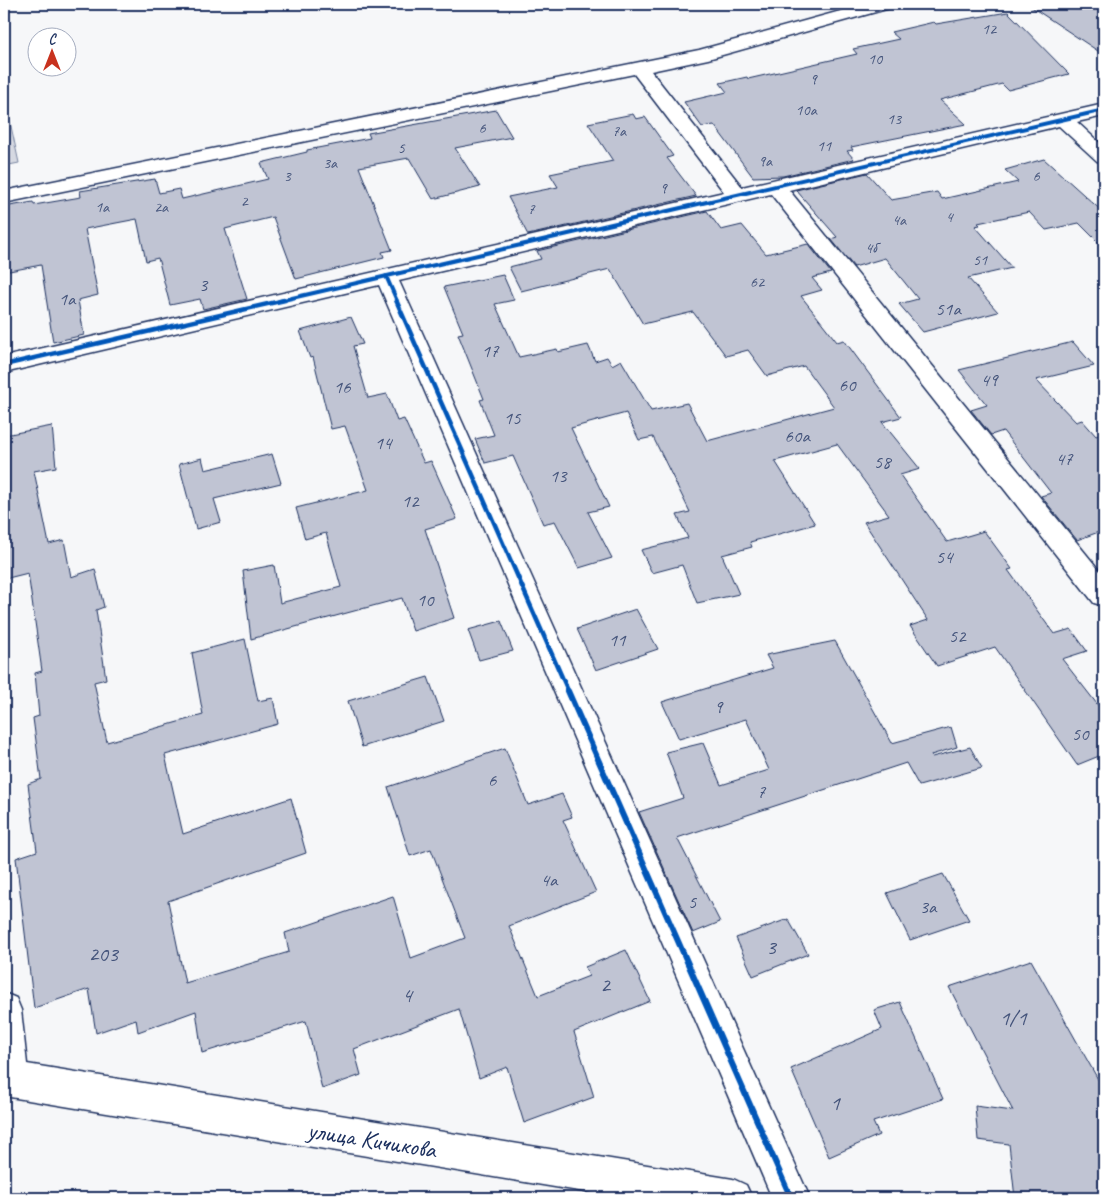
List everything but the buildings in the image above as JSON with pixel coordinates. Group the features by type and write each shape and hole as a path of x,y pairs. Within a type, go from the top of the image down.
{"street":[{"path":"4,197 702,55 884,4"},
{"path":"639,68 737,195"},
{"path":"4,364 1104,110"},
{"path":"1064,120 1104,157"},
{"path":"775,186 1104,595"},
{"path":"386,276 791,1198"},
{"path":"4,1010 8,1079"},
{"name":"улица Кичикова","path":"8,1079 733,1198"}],"shaded area":[{"path":"4,94 19,163 4,166"}],"cycle path":[{"path":"4,365 1104,110"},
{"path":"386,276 791,1198"}]}
